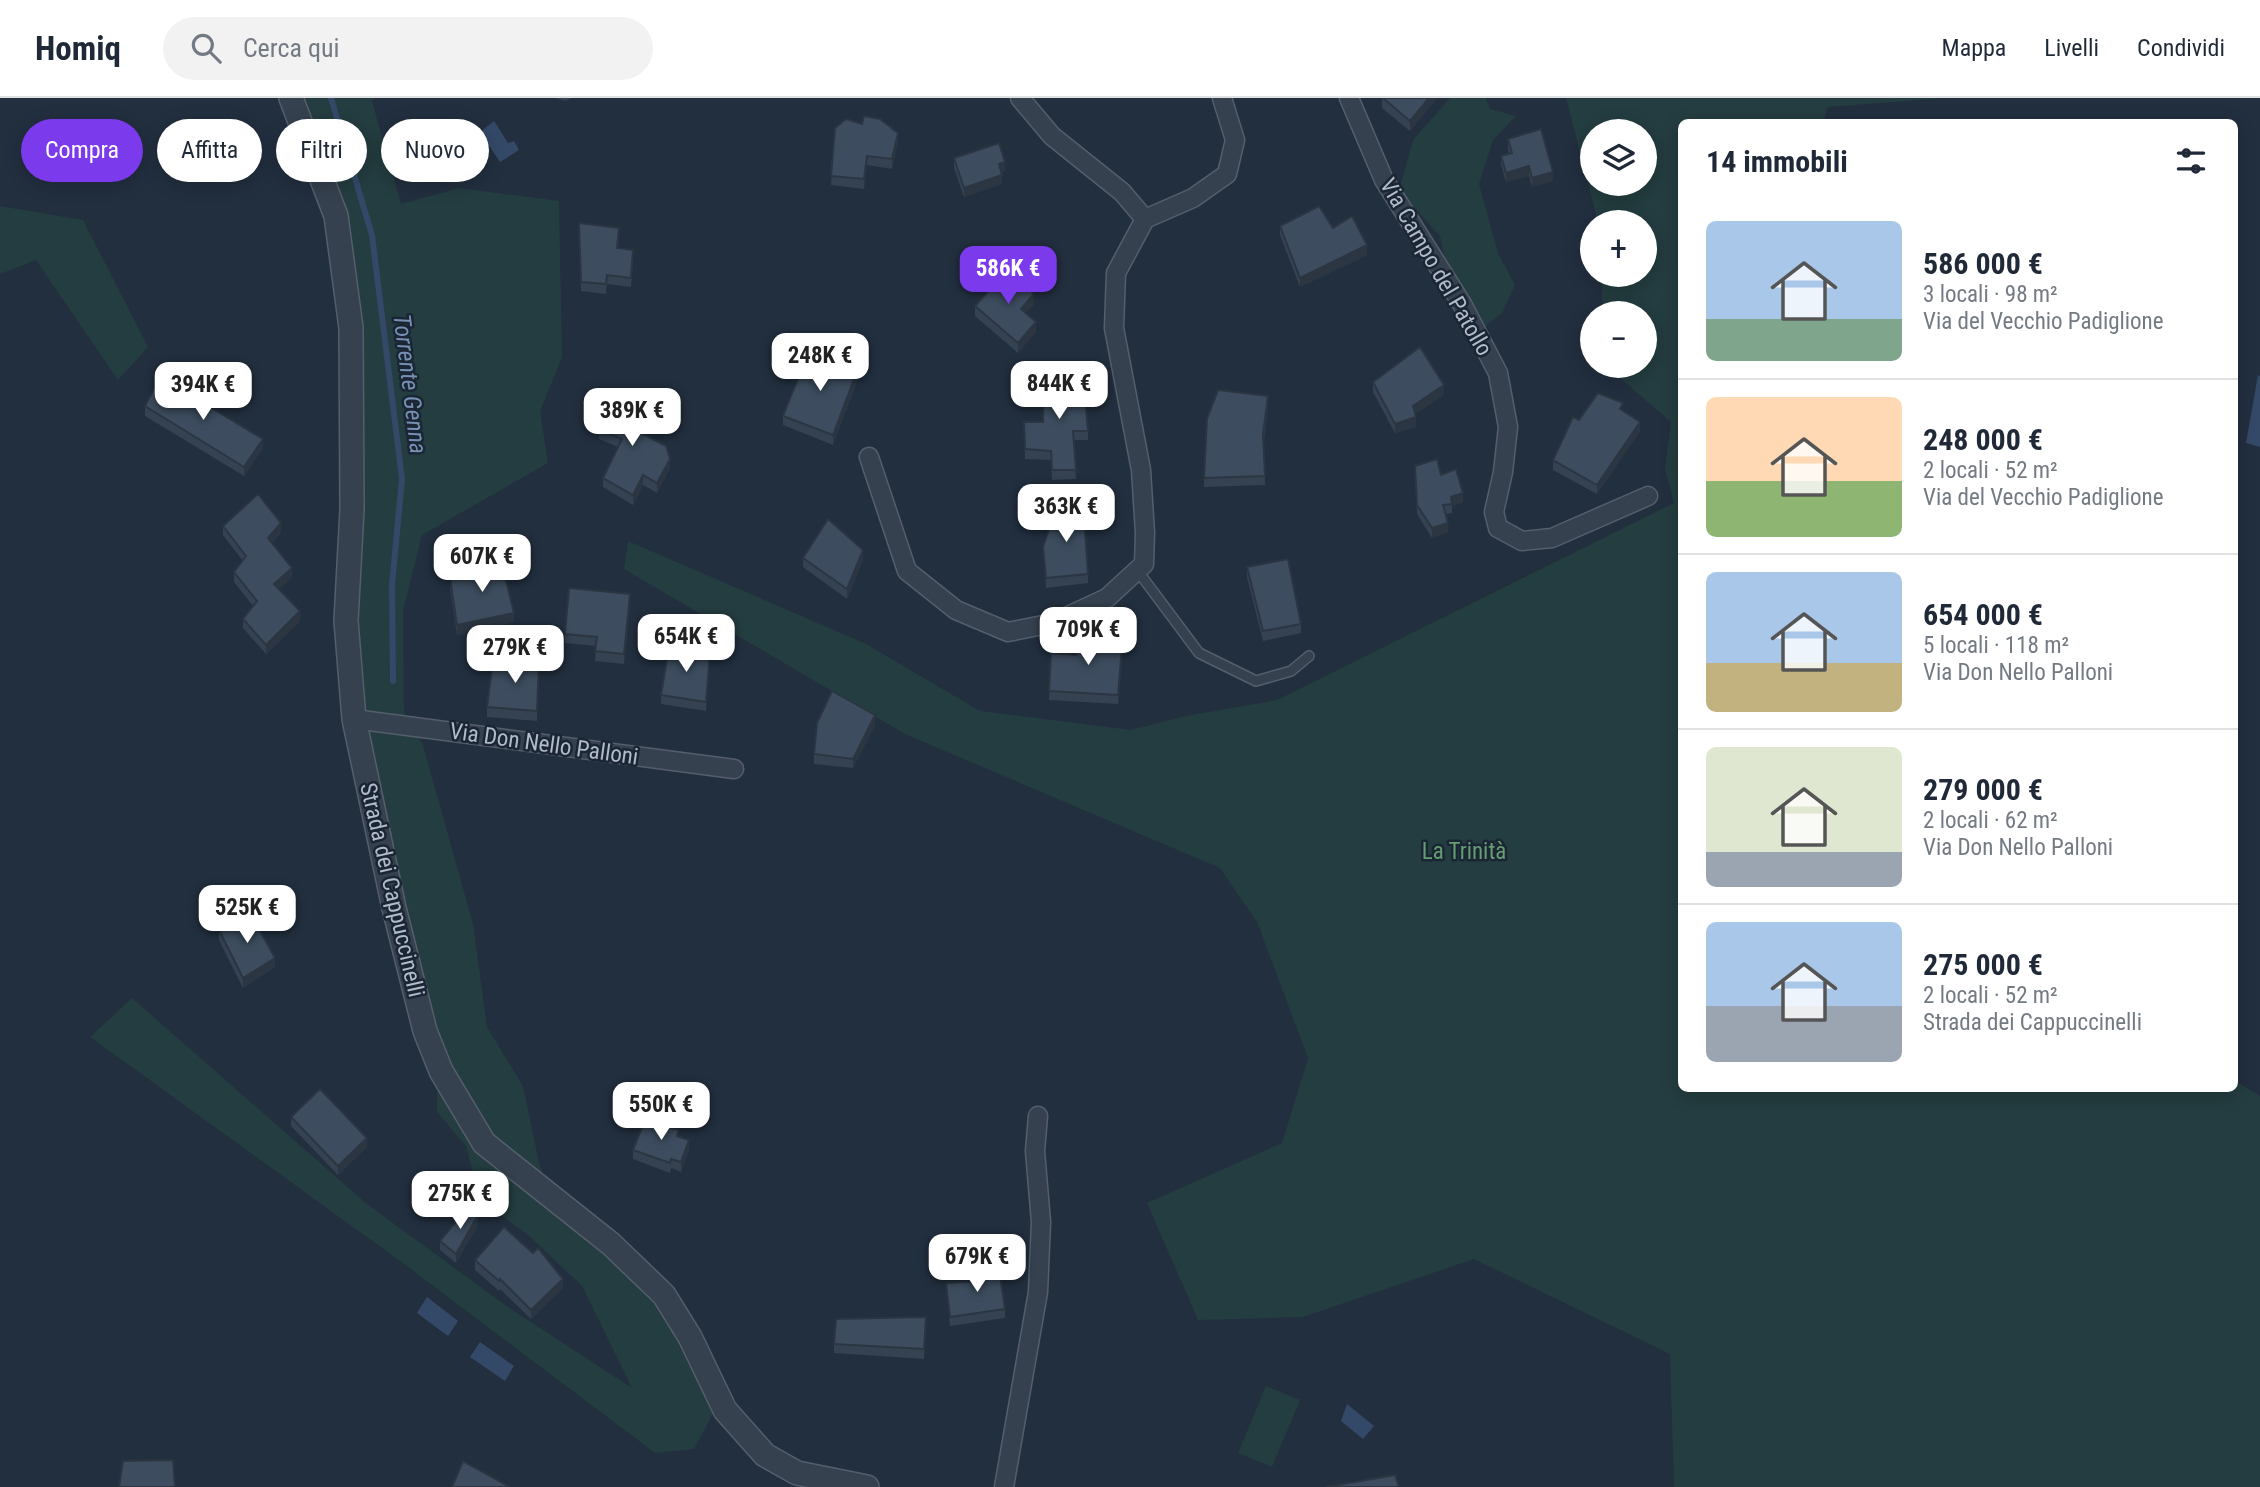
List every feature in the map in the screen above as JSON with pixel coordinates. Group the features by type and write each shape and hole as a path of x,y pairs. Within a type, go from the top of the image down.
{"street":[{"name":"Strada dei Cappuccinelli","path":"291,98 336,216 351,328 352,509 346,621 354,719 394,908 425,1031 441,1072 484,1143 611,1244 664,1295 690,1337 725,1410 765,1455 797,1473 867,1487"},
{"path":"1020,98 1052,136 1122,192 1145,219"},
{"path":"869,457 907,571 956,610 1008,632 1053,623 1107,598 1144,564 1141,470 1114,328 1116,273 1145,219 1193,198 1227,174 1235,140 1222,98"},
{"name":"Via Campo del Patollo","path":"1349,98 1384,180 1462,304 1497,373 1508,427 1503,472 1494,512 1498,528 1522,541 1552,538 1648,496"},
{"name":"Via Don Nello Palloni","path":"354,719 734,769"},
{"path":"1004,1487 1038,1292 1041,1222 1035,1151 1038,1116"}],"lane":[{"path":"1137,570 1199,653 1256,681 1291,671 1309,656"}],"green space":[{"path":"291,98 375,98 372,101 381,133 381,182 395,182 401,204 459,188 559,201 562,357 540,411 548,463 422,535 403,611 404,712 423,745 473,924 487,1027 523,1086 539,1163 551,1197 690,1337 713,1414 694,1449 655,1453 403,1263 90,1037 132,998 367,1204 505,1305 632,1388 582,1286 528,1235 480,1200 466,1146 437,1112 438,1064 354,719 336,216 323,182 367,182 367,119 299,119"},
{"path":"1450,98 1486,98 1490,109 1516,116 1493,140 1479,184 1498,253 1515,285 1502,313 1477,333 1451,287 1440,236 1399,191 1413,140"},
{"name":"La Trinità","path":"1566,98 1944,98 1828,107 1824,119 1678,119 1678,1092 2238,1092 2238,1083 2260,1096 2260,1487 1674,1487 1670,1354 1474,1259 1303,1317 1198,1320 1147,1203 1282,1143 1308,1058 1257,922 1220,868 905,734 624,569 628,541 866,644 980,711 1131,730 1186,716 1277,700 1674,503 1665,469 1671,422 1620,378 1657,378 1657,301 1602,301 1602,287 1657,287 1657,210 1595,210 1591,196 1657,196 1657,119 1580,119 1580,152"},
{"path":"0,206 83,220 148,347 118,380 36,260 0,274"},
{"path":"1266,1386 1300,1400 1272,1467 1238,1453"}],"water":[{"path":"494,121 508,143 514,141 519,150 500,162 489,146 489,125"},
{"path":"2258,375 2260,376 2260,447 2246,443"},
{"path":"427,1297 458,1321 448,1336 417,1313"},
{"path":"480,1342 514,1366 505,1381 470,1357"},
{"path":"1347,1404 1374,1426 1363,1439 1341,1421"}],"building":[{"path":"1383,98 1429,98 1410,121"},
{"path":"864,116 880,119 898,133 892,159 867,156 864,179 831,176 835,128 846,119 862,124"},
{"path":"1541,129 1553,172 1532,178 1529,166 1506,173 1501,156 1512,153 1508,139"},
{"path":"999,143 1005,162 999,164 1002,175 964,188 954,158"},
{"path":"1319,206 1333,228 1352,216 1367,245 1300,278 1280,226"},
{"path":"579,223 619,228 617,248 633,250 631,278 607,275 606,284 581,282"},
{"path":"1007,270 1034,294 1021,309 1036,322 1018,343 975,306"},
{"path":"1420,347 1444,385 1413,406 1416,417 1395,424 1373,382"},
{"path":"810,349 857,371 833,435 783,416"},
{"path":"1083,376 1088,431 1073,431 1076,470 1052,470 1051,451 1025,449 1024,422 1043,422 1044,378"},
{"path":"160,377 263,439 244,467 145,406"},
{"path":"1218,390 1268,396 1263,434 1265,476 1204,478 1207,419"},
{"path":"1598,393 1623,403 1620,409 1640,422 1597,485 1553,460 1573,417 1579,420"},
{"path":"613,396 648,416 641,433 666,446 670,459 657,483 643,475 633,495 603,478 622,439 599,430"},
{"path":"1437,459 1441,475 1456,469 1463,493 1451,497 1452,504 1443,505 1448,523 1432,528 1417,505 1415,466"},
{"path":"258,494 281,523 268,538 292,568 274,584 300,611 266,645 243,619 257,601 234,572 246,556 223,526"},
{"path":"1083,503 1088,574 1046,578 1043,547 1056,509"},
{"path":"828,519 863,550 847,589 803,558"},
{"path":"1288,559 1301,624 1263,631 1247,567"},
{"path":"501,560 514,613 457,625 450,578 480,571 481,562"},
{"path":"569,588 630,594 624,654 595,651 597,637 565,634"},
{"path":"1082,625 1122,647 1118,695 1049,691 1051,653 1076,655"},
{"path":"669,646 710,653 706,702 661,695"},
{"path":"507,655 539,663 537,711 487,707 492,668 504,670"},
{"path":"832,691 875,715 853,759 814,754 817,723"},
{"path":"250,913 275,958 243,978 219,930"},
{"path":"320,1089 367,1138 338,1166 291,1117"},
{"path":"645,1120 679,1130 677,1136 689,1140 681,1162 671,1159 670,1163 633,1150"},
{"path":"468,1207 478,1215 456,1254 440,1241"},
{"path":"504,1227 533,1253 538,1248 563,1279 531,1310 500,1279 499,1281 475,1260"},
{"path":"979,1267 999,1268 1005,1309 950,1317 946,1283 979,1281"},
{"path":"926,1317 924,1349 834,1344 836,1319"},
{"path":"173,1460 175,1487 119,1487 123,1461"},
{"path":"463,1461 510,1487 452,1487"},
{"path":"1395,1475 1399,1487 1326,1487"}],"waterway":[{"name":"Torrente Genna","path":"331,98 372,235 402,479 392,585 393,681"}]}
